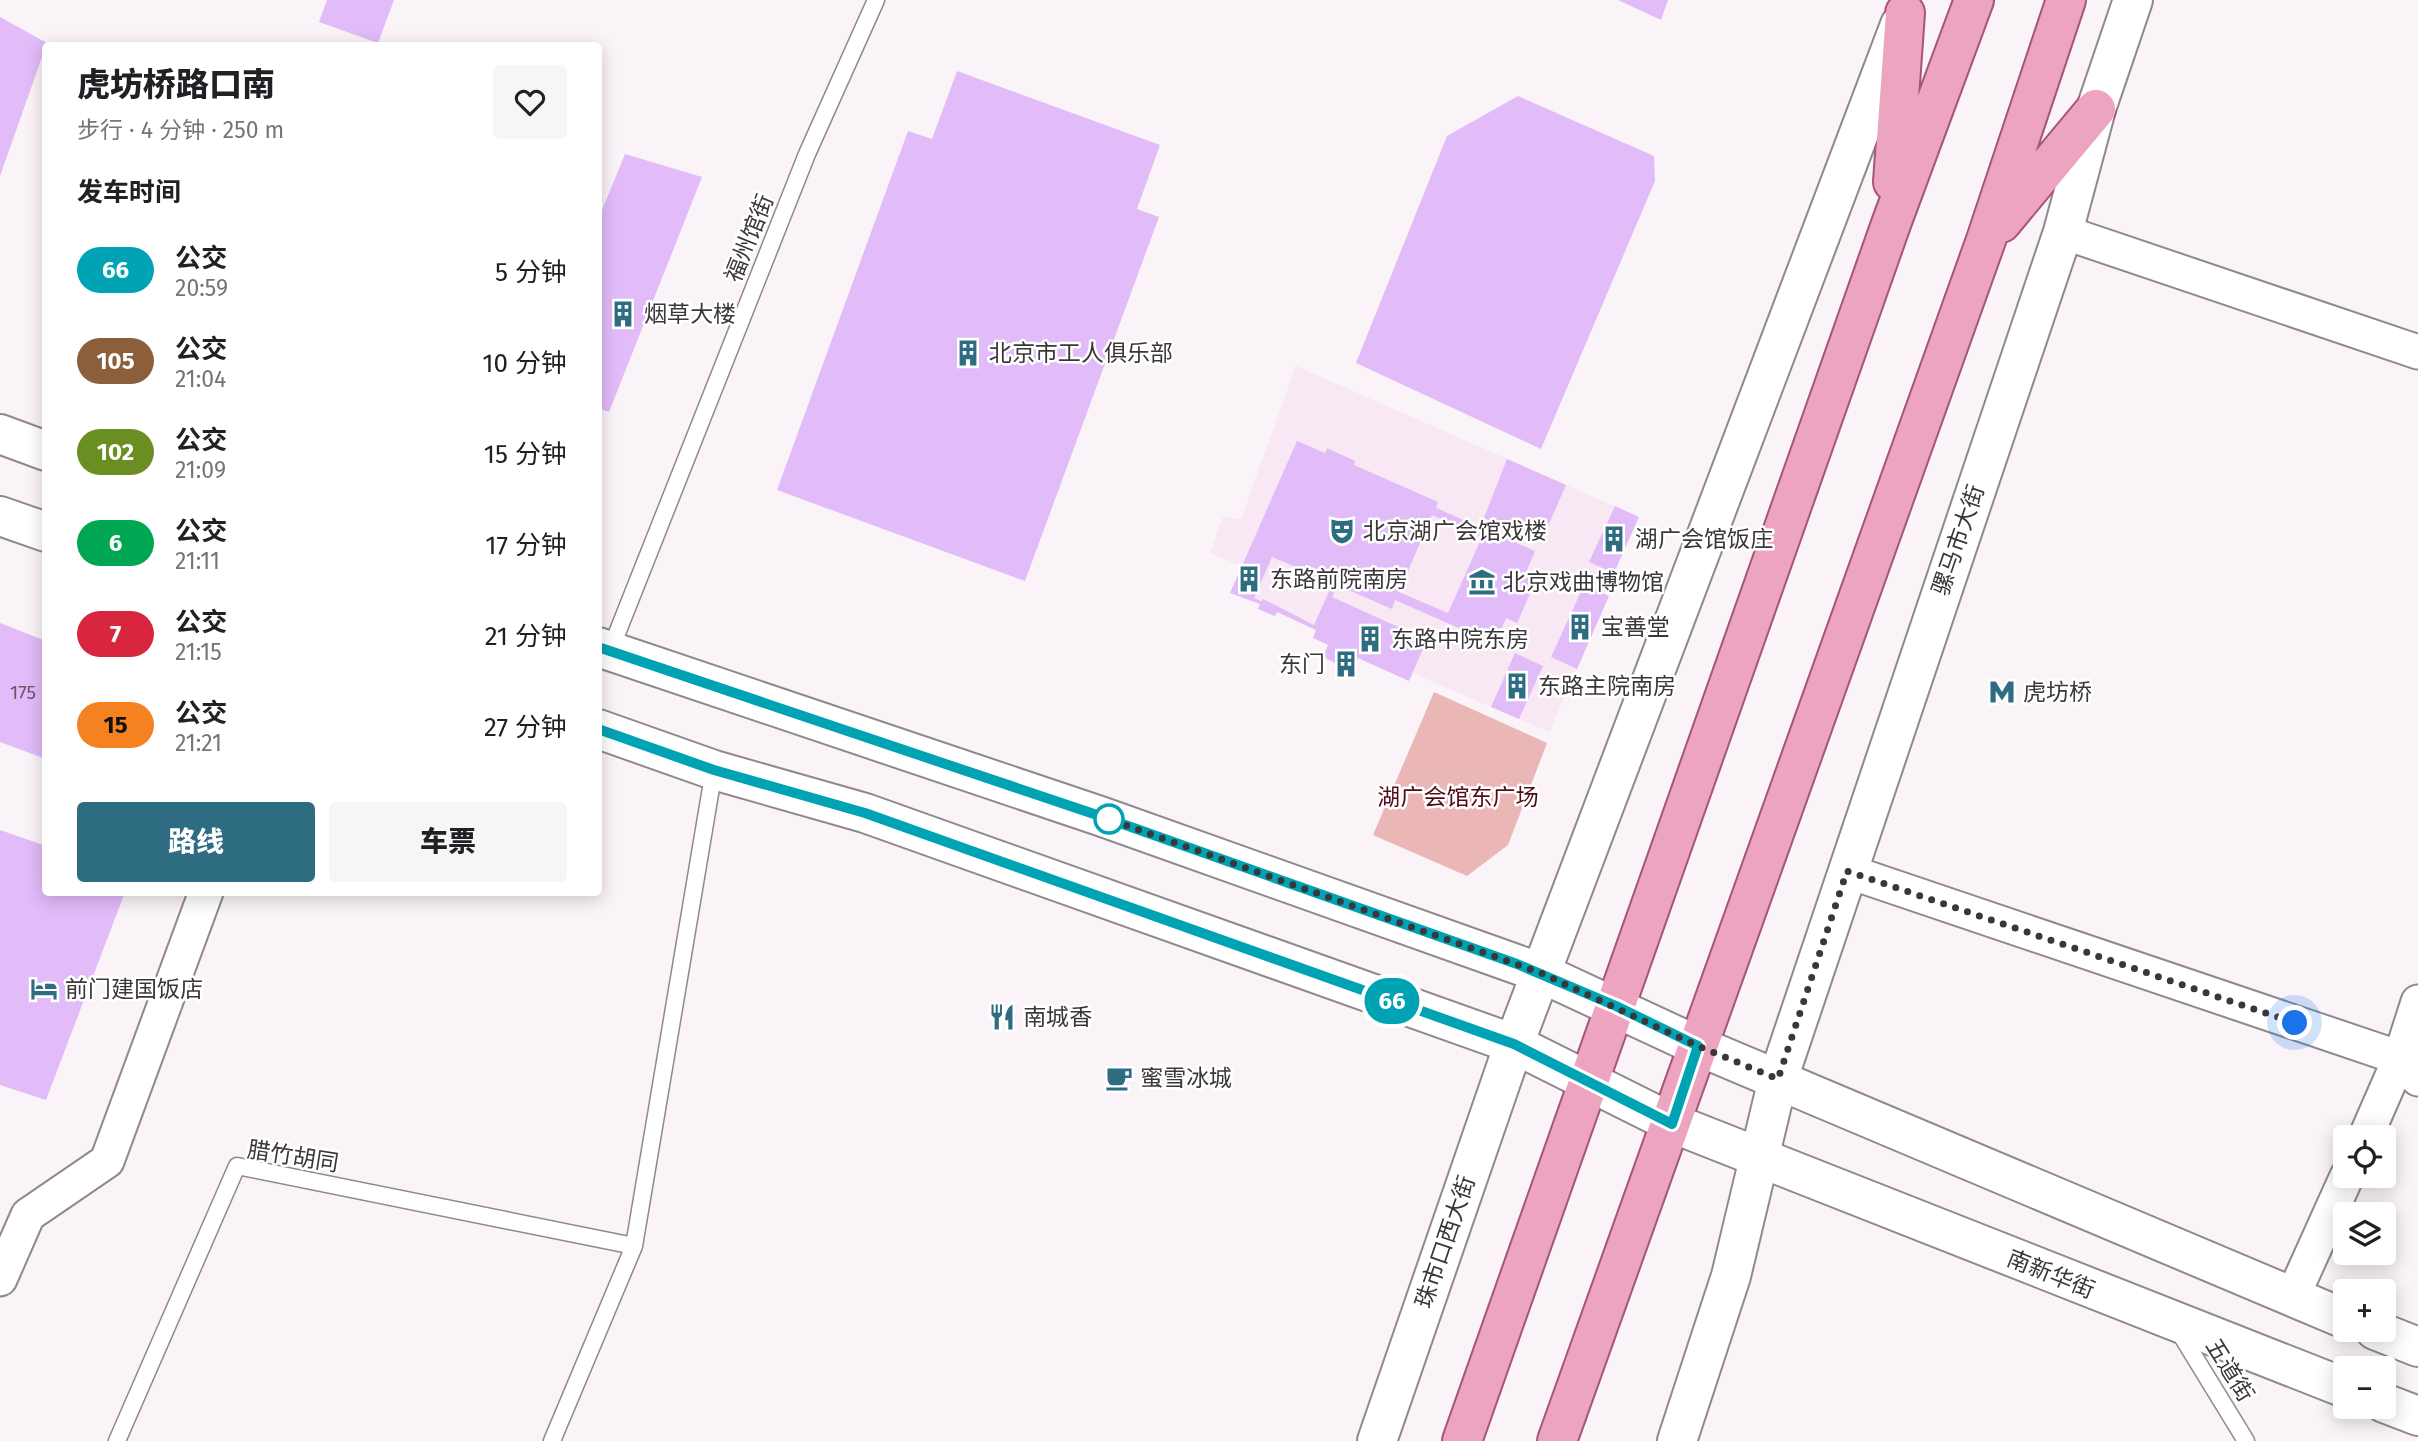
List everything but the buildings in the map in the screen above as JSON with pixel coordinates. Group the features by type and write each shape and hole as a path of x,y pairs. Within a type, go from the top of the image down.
{"main road":[{"path":"1462,1441 1891,224 1974,0"},
{"path":"1557,1441 1986,240 2066,0"},
{"name":"骡马市大街","path":"1759,1156 1778,1079 2063,232 2096,109 2133,0"},
{"path":"1541,973 1907,7"},
{"path":"1891,224 1907,7"},
{"path":"1986,240 2096,109"},
{"path":"0,434 42,450"},
{"path":"0,516 42,531"},
{"path":"604,649 1100,816 1541,973 1698,1046 2333,1314"},
{"name":"南新华街","path":"602,730 714,770 865,813 1514,1044 1672,1124 1759,1156 2174,1324 2333,1384"},
{"name":"珠市口西大街","path":"1377,1441 1541,973"},
{"path":"1677,1441 1731,1276 1759,1156"},
{"path":"2396,1338 2418,1347"},
{"path":"2396,1408 2418,1416"}],"street":[{"path":"2063,232 2418,352"},
{"path":"1847,871 2409,1069"},
{"path":"0,1279 28,1215 107,1161 205,896"},
{"path":"2373,1125 2409,1069 2418,1002"},
{"path":"2292,1298 2342,1188"}],"lane":[{"name":"福州馆街","path":"604,649 807,154 876,0"},
{"path":"552,1441 634,1246 714,770"},
{"name":"腊竹胡同","path":"117,1441 237,1166 634,1246"},
{"name":"五道街","path":"2174,1324 2246,1441"}],"shaded area":[{"path":"1296,366 1639,517 1605,594 1609,596 1549,732 1413,673 1409,681 1358,658 1352,671 1323,657 1328,645 1316,630 1277,612 1275,616 1258,609 1260,604 1230,593 1242,566 1210,553 1223,517 1241,519"}],"green space":[{"name":"湖广会馆东广场","path":"1434,692 1547,743 1508,845 1467,876 1373,835"}],"bus line":[{"name":"66","path":"602,648 1100,816 1517,964 1616,1006 1698,1046 1672,1124 1514,1044 865,813 714,770 602,730"}],"place":[{"name":"烟草大楼","path":"623,314"},
{"name":"北京市工人俱乐部","path":"968,353"},
{"name":"北京湖广会馆戏楼","path":"1342,531"},
{"name":"湖广会馆饭庄","path":"1614,539"},
{"name":"东路前院南房","path":"1249,579"},
{"name":"北京戏曲博物馆","path":"1482,582"},
{"name":"宝善堂","path":"1580,627"},
{"name":"东路中院东房","path":"1370,639"},
{"name":"东门","path":"1346,664"},
{"name":"东路主院南房","path":"1517,686"},
{"name":"虎坊桥","path":"2002,692"},
{"name":"前门建国饭店","path":"44,989"},
{"name":"南城香","path":"1002,1017"},
{"name":"蜜雪冰城","path":"1119,1078"}],"route":[{"path":"1109,819 1100,816 1541,973 1698,1046 1778,1079 1847,871 2295,1023"}]}
